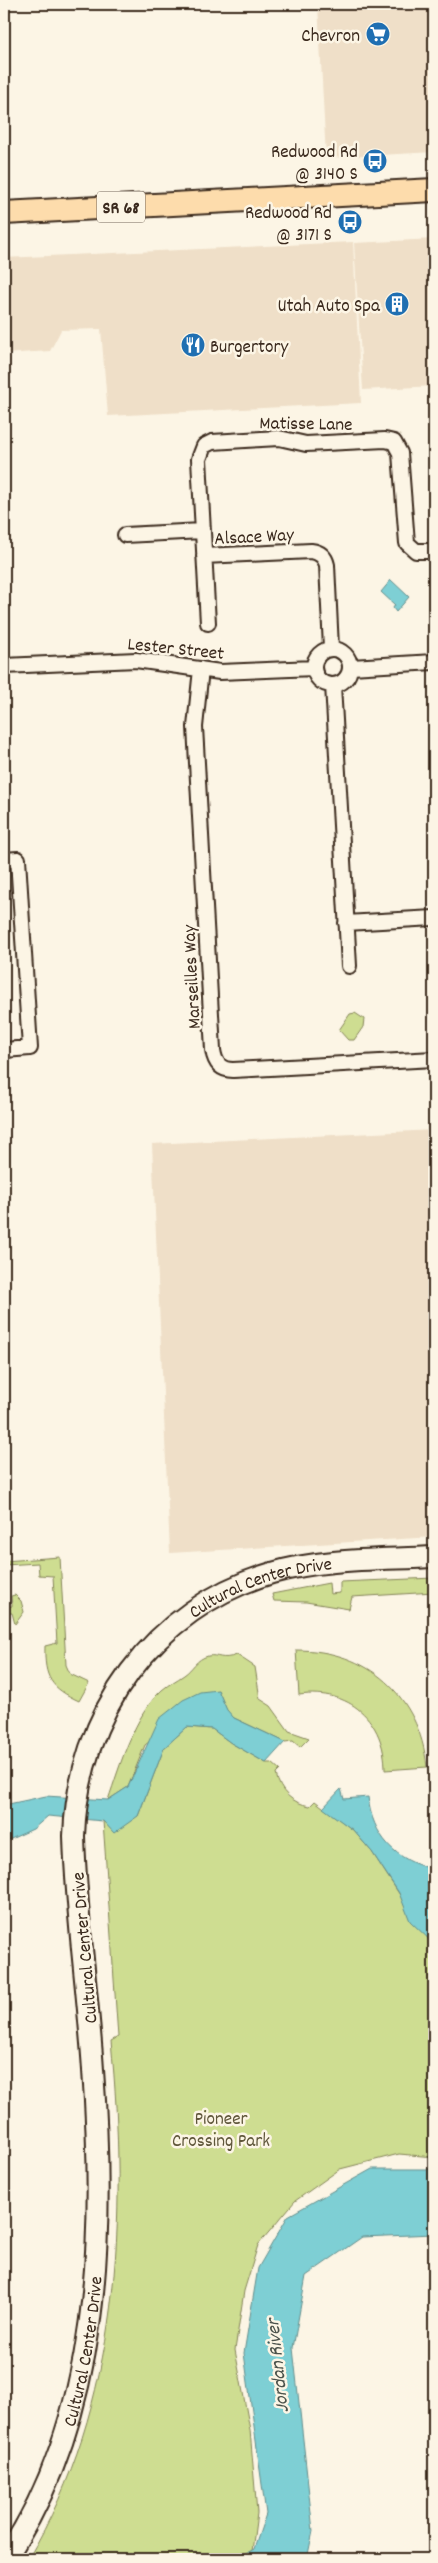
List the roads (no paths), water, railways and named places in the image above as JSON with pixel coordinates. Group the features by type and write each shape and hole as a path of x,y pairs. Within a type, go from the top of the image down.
{"main road":[{"name":"SR 68","path":"4,213 434,190"}],"street":[{"name":"Matisse Lane","path":"204,446 217,441 276,438 306,444 385,440 394,442 400,453 408,543 416,551 434,551"},
{"name":"Alsace Way","path":"204,446 198,459 204,556 310,551 319,553 324,558 326,565 331,648"},
{"path":"125,535 202,531"},
{"path":"204,556 208,623"},
{"path":"331,648 343,651 347,655 351,666 348,677 333,685 323,682 314,668 317,657 331,648"},
{"name":"Lester Street","path":"4,666 136,660 237,672 314,668"},
{"path":"351,666 434,662"},
{"name":"Marseilles Way","path":"201,669 195,727 212,1040 216,1061 223,1068 233,1070 434,1059"},
{"path":"333,685 349,966"},
{"path":"4,860 18,860 30,1048 4,1050"},
{"path":"346,923 434,918"},
{"name":"Cultural Center Drive","path":"5,2559 37,2503 70,2414 85,2351 93,2284 97,2217 97,2148 93,2069 75,1862 75,1819 77,1798 87,1753 100,1721 113,1696 144,1654 194,1611 249,1581 296,1567 434,1557"}],"water":[{"path":"391,580 409,597 396,612 393,608 395,605 381,592"},
{"path":"218,1690 227,1710 234,1718 285,1742 266,1763 231,1743 212,1729 187,1727 164,1748 138,1816 114,1833 103,1821 48,1816 33,1829 4,1842 4,1805 46,1796 108,1800 128,1787 159,1719 183,1700 200,1692"},
{"path":"341,1789 344,1799 368,1797 370,1811 381,1835 397,1853 408,1860 434,1869 434,1944 410,1921 399,1893 372,1852 353,1830 323,1808"},
{"name":"Jordan River","path":"372,2169 434,2169 434,2234 362,2237 306,2276 293,2348 313,2531 307,2559 241,2559 245,2554 254,2549 266,2514 244,2353 258,2268 288,2216"}],"place":[{"name":"Chevron","path":"378,34"},
{"name":"Redwood Rd @ 3140 S","path":"375,161"},
{"name":"Redwood Rd @ 3171 S","path":"350,222"},
{"name":"Utah Auto Spa","path":"397,304"},
{"name":"Burgertory","path":"193,345"}],"park label":[{"name":"Pioneer Crossing Park","path":"221,2128"}]}
